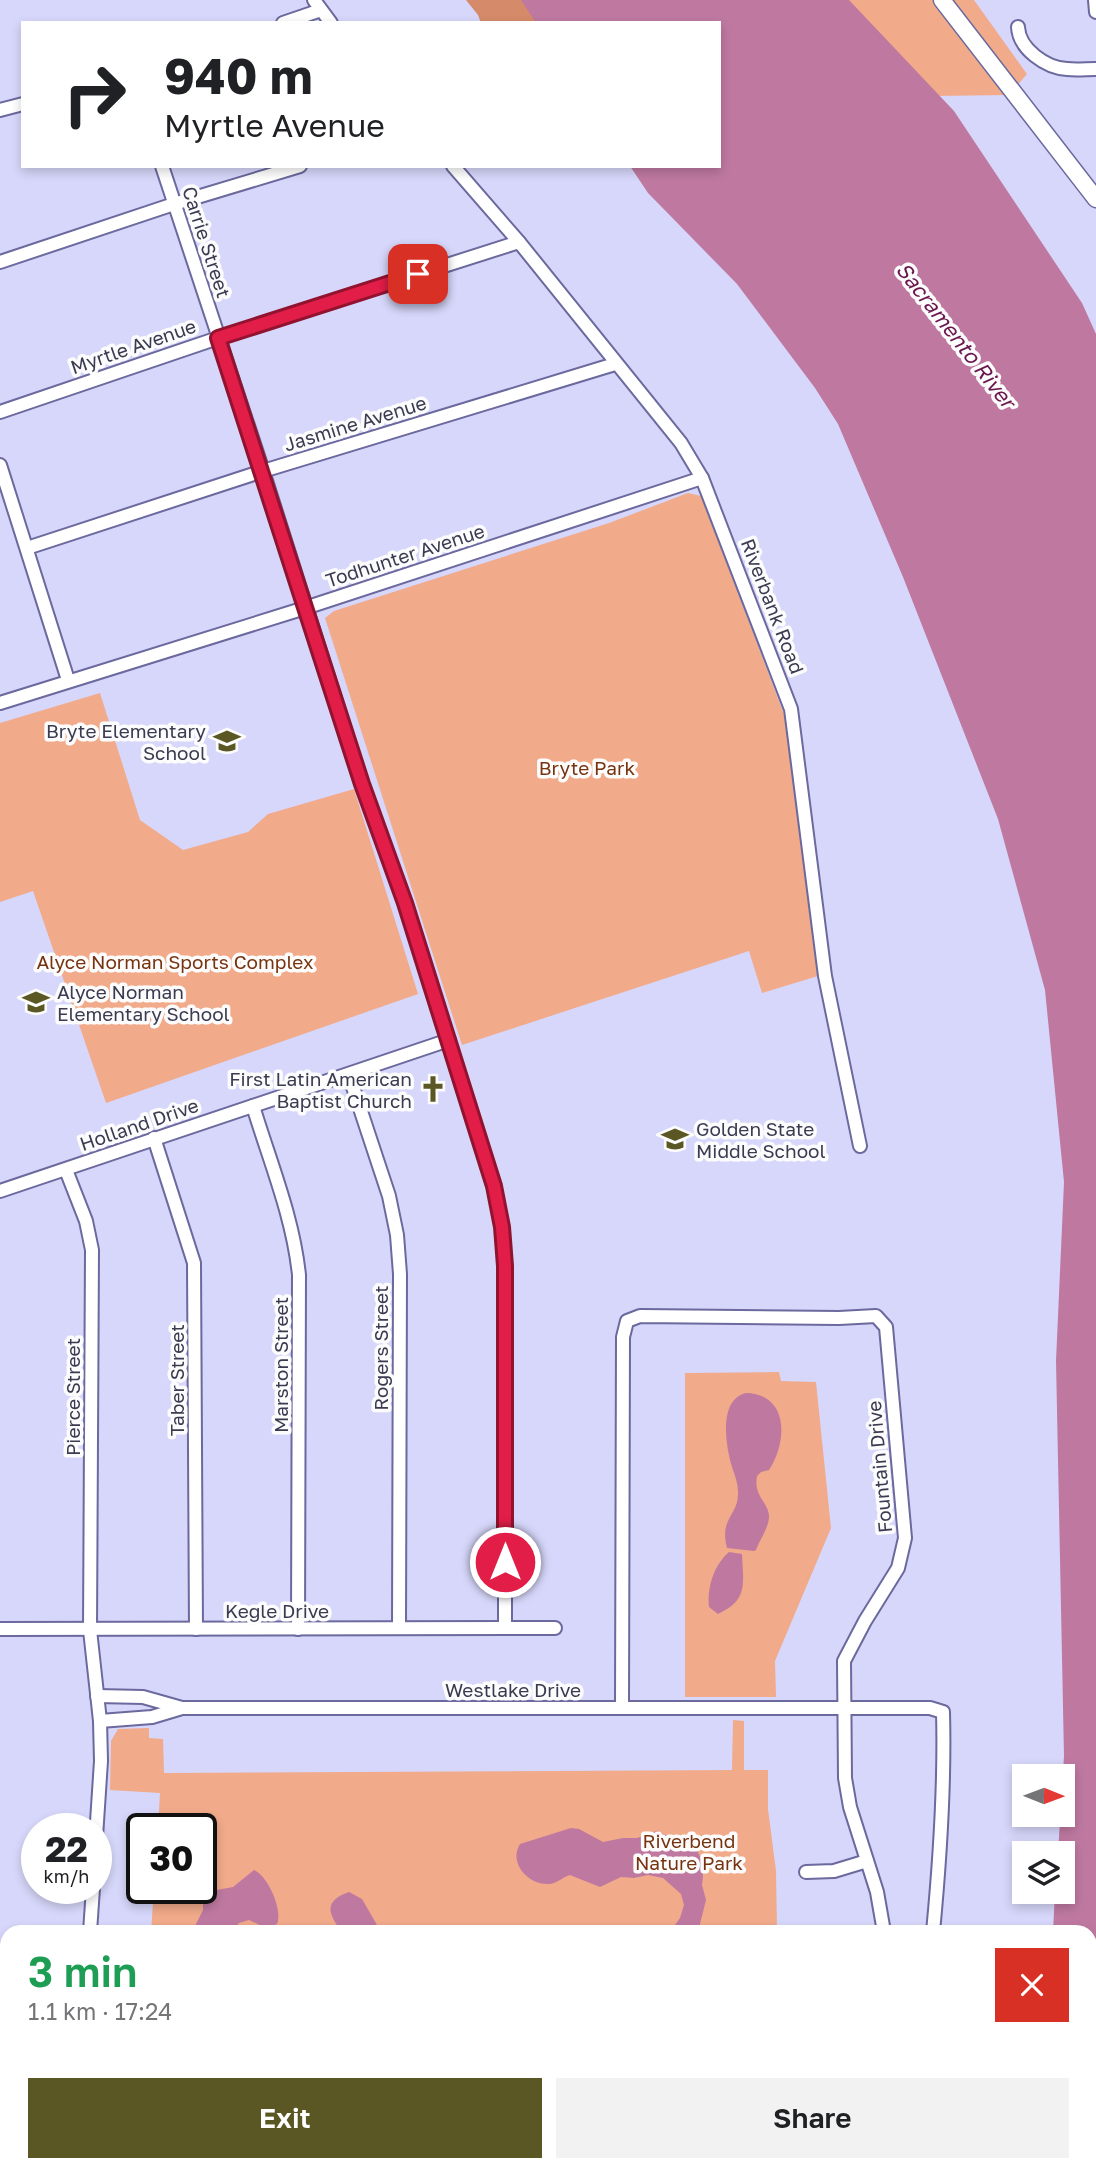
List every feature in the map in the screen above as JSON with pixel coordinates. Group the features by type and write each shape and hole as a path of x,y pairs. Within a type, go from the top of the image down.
{"main road":[{"path":"942,0 1096,199"}],"street":[{"path":"1095,0 1096,12"},
{"path":"287,21 317,5 329,21"},
{"path":"1018,27 1022,42 1044,61 1065,69 1096,69"},
{"path":"0,110 21,105"},
{"name":"Carrie Street","path":"163,168 449,1040 499,1207 504,1246 505,1628"},
{"path":"0,261 293,168"},
{"name":"Riverbank Road","path":"455,168 519,242 681,443 702,478 791,709 825,976 860,1146"},
{"name":"Myrtle Avenue","path":"0,412 218,338 519,242"},
{"name":"Jasmine Avenue","path":"27,548 263,471 615,364"},
{"path":"0,466 68,680"},
{"name":"Todhunter Avenue","path":"0,703 305,608 702,478"},
{"name":"Holland Drive","path":"0,1191 449,1040"},
{"name":"Rogers Street","path":"349,1075 388,1196 397,1235 400,1274 399,1628"},
{"name":"Marston Street","path":"253,1107 290,1226 299,1275 298,1629"},
{"name":"Taber Street","path":"154,1139 194,1263 196,1629"},
{"name":"Pierce Street","path":"66,1170 86,1221 92,1250 90,1630 102,1761 98,1813"},
{"name":"Fountain Drive","path":"622,1708 623,1337 627,1321 639,1316 876,1316 886,1327 905,1538 898,1568 865,1621 845,1661 844,1708 845,1778 850,1807 877,1892 883,1925"},
{"name":"Kegle Drive","path":"0,1629 555,1628"},
{"name":"Westlake Drive","path":"97,1696 143,1697 182,1708 930,1708 943,1712 941,1821 934,1925"},
{"path":"143,1697 144,1718"},
{"name":"Westlake Drive","path":"100,1721 152,1717 182,1708"},
{"path":"806,1872 834,1871 867,1861"},
{"path":"90,1925 92,1904"}],"green space":[{"path":"848,0 974,0 1027,74 1009,95 932,96"},
{"name":"Bryte Park","path":"688,493 701,496 785,717 818,976 762,993 749,951 462,1045 325,618 334,611 609,523"},
{"name":"Alyce Norman Sports Complex","path":"100,693 140,820 183,850 248,832 268,814 354,789 418,994 106,1103 33,891 0,902 0,723"},
{"path":"779,1372 781,1381 816,1382 831,1528 775,1661 776,1697 685,1697 685,1373"},
{"name":"Riverbend Nature Park","path":"733,1720 744,1721 744,1770 768,1770 768,1809 776,1871 777,1925 151,1925 153,1904 217,1904 217,1813 159,1813 160,1793 110,1790 111,1741 118,1729 149,1728 149,1738 163,1739 164,1773 732,1770"}],"shaded area":[{"path":"466,0 522,0 541,21 480,21"}],"water":[{"name":"Sacramento River","path":"521,0 849,0 954,111 1082,303 1096,334 1096,1925 1053,1925 1054,1904 1075,1904 1075,1841 1059,1841 1060,1827 1075,1827 1075,1764 1064,1764 1056,1361 1064,1182 1045,990 998,819 903,577 838,424 815,388 737,284 648,193 631,168 721,168 721,21 535,21"},
{"path":"746,1393 760,1395 771,1402 781,1422 775,1459 769,1470 757,1476 757,1489 769,1518 766,1530 754,1551 727,1548 725,1538 725,1530 736,1507 738,1492 728,1447 727,1419 732,1403"},
{"path":"729,1552 742,1554 742,1590 735,1603 718,1614 709,1607 710,1584 719,1563"},
{"path":"571,1828 579,1829 603,1842 637,1838 657,1831 676,1840 695,1844 700,1857 706,1900 700,1925 675,1925 684,1905 681,1894 663,1878 648,1875 621,1877 600,1887 570,1875 550,1884 542,1884 528,1877 519,1866 517,1851 520,1844"},
{"path":"254,1870 264,1879 273,1894 278,1910 277,1924 260,1925 249,1920 237,1925 196,1925 203,1904 217,1904 217,1890 233,1887"},
{"path":"349,1892 362,1899 377,1925 338,1925 330,1909 341,1896"}],"place":[{"name":"Bryte Elementary School","path":"227,741"},
{"name":"Alyce Norman Elementary School","path":"36,1002"},
{"name":"First Latin American Baptist Church","path":"433,1089"},
{"name":"Golden State Middle School","path":"675,1139"}],"route":[{"path":"418,274 218,338 362,784 405,903 494,1186 502,1227 505,1266 505,1562"}]}
